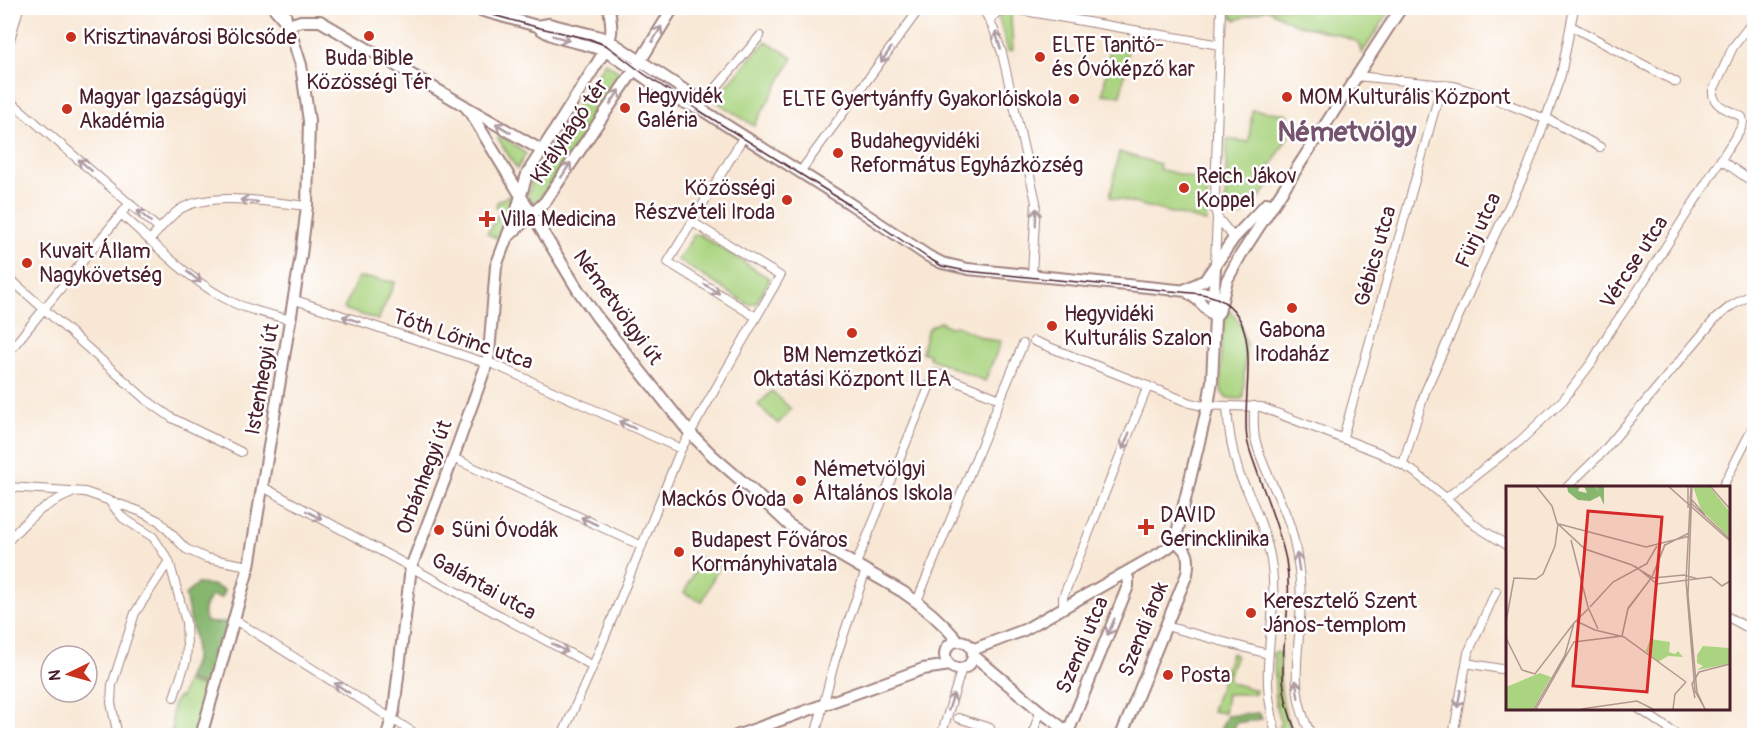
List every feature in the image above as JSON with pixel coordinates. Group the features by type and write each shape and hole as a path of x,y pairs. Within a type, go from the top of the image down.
{"street":[{"path":"8,47 19,8"},
{"name":"Istenhegyi út","path":"274,8 288,25"},
{"name":"Istenhegyi út","path":"201,735 249,566 292,320 307,206 309,139 307,105 301,65 283,8"},
{"path":"473,8 537,26 545,34 588,45 608,46 692,95 699,108 928,256 950,266 968,263 1023,268 1032,275 1183,290 1218,296"},
{"path":"608,46 612,25 609,8"},
{"name":"Királyhágó tér","path":"532,216 545,202 673,8"},
{"path":"800,172 920,8"},
{"path":"983,8 990,19 1002,54 1036,202 1032,275"},
{"path":"990,19 1000,10 1007,8 1220,45"},
{"path":"1070,19 1071,8"},
{"path":"972,653 1014,634 1161,554 1174,540 1181,521 1208,405 1212,381 1215,317 1219,312 1215,267 1217,217 1215,198 1221,8"},
{"path":"1218,296 1240,256 1401,8"},
{"name":"Fürj utca","path":"1403,464 1425,393 1491,243 1527,169 1561,75 1574,8"},
{"name":"Vércse utca","path":"1446,498 1520,441 1563,400 1592,362 1737,136 1742,117 1717,104 1713,91 1733,47 1755,20"},
{"name":"Németvölgyi út","path":"288,25 300,21 320,21 465,106 578,290 690,433 788,524 917,601 958,641"},
{"path":"1571,26 1676,82"},
{"path":"699,108 760,36"},
{"name":"Királyhágó tér","path":"521,197 527,174 608,46"},
{"path":"1357,76 1454,86 1550,120 1600,147"},
{"name":"Gébics utca","path":"1343,437 1442,84"},
{"path":"8,99 159,229"},
{"path":"465,106 541,150"},
{"path":"744,136 668,262 756,317"},
{"path":"1721,160 1755,183"},
{"path":"1183,290 1205,280 1234,238 1291,176"},
{"name":"Orbánhegyi út","path":"387,735 392,720 411,567 487,363 496,266 521,197"},
{"path":"150,240 180,209 209,200 231,199 307,206"},
{"path":"8,353 130,203"},
{"path":"121,214 213,292 243,307 292,320"},
{"name":"Orbánhegyi út","path":"508,236 532,216"},
{"path":"1217,217 1238,244 1240,256"},
{"path":"562,735 593,666 681,449 780,276 692,222"},
{"path":"8,277 145,399 172,418 241,452"},
{"path":"1183,290 1194,296 1215,317"},
{"path":"1568,486 1603,452 1715,319 1731,306 1755,293"},
{"name":"Tóth Lőrinc utca","path":"295,300 493,364 681,449"},
{"path":"1034,341 1190,403 1261,407 1343,437 1403,464 1419,475 1476,526 1503,543"},
{"path":"917,601 1023,344"},
{"path":"815,735 861,567 935,373 1000,399"},
{"path":"1065,607 1063,597 1148,386"},
{"path":"1227,406 1230,441 1241,479 1264,535 1270,558 1274,587 1268,654 1269,700 1277,735"},
{"path":"1254,406 1254,427 1258,448 1294,538 1301,586 1296,689 1303,715 1312,735"},
{"path":"1723,486 1755,425"},
{"path":"453,458 642,546"},
{"path":"8,487 93,494 159,521 186,549 206,558 249,566"},
{"name":"Galántai utca","path":"263,487 593,666"},
{"path":"8,541 39,509 76,492"},
{"path":"109,501 123,519 153,537 169,561 186,622 188,646 186,661 174,697"},
{"name":"Szendi árok","path":"1121,735 1187,574 1189,565 1186,551 1174,540"},
{"path":"118,735 111,703 112,686 130,624 169,561"},
{"name":"Szendi utca","path":"1070,734 1128,586 1125,573"},
{"path":"1453,735 1468,653 1496,591"},
{"path":"1729,617 1755,630"},
{"name":"Németvölgyi út","path":"937,618 947,650"},
{"path":"235,620 419,735"},
{"path":"1166,626 1268,654"},
{"path":"923,669 958,641 967,643 972,653 998,677 1070,734"},
{"path":"947,650 950,665"},
{"path":"941,735 964,667 971,661 972,653"},
{"path":"1466,663 1506,670"},
{"path":"736,735 923,669 950,665 978,668 998,677"},
{"path":"1641,710 1679,735"},
{"path":"1032,735 1040,711"},
{"path":"958,717 990,728 988,735"}],"green space":[{"path":"1231,8 1392,8 1362,53 1358,42 1295,24 1267,9 1236,20 1231,16"},
{"path":"1012,11 1013,50 1008,51 998,16"},
{"path":"766,41 793,58 754,126 714,100"},
{"path":"1110,48 1128,50 1121,96 1103,94"},
{"path":"605,62 623,75 540,198 532,202 528,196 533,174"},
{"path":"1252,110 1288,114 1287,121 1295,122 1295,125 1267,173 1276,175 1260,198 1240,217 1225,213 1227,139 1249,142"},
{"path":"501,135 526,154 517,169 498,138"},
{"path":"1119,152 1160,164 1159,169 1208,182 1206,222 1110,197"},
{"path":"509,195 513,203 497,238 487,234 501,210 496,207 497,202"},
{"path":"699,234 770,279 756,303 749,305 678,260 694,235"},
{"path":"358,277 395,282 378,320 344,309"},
{"path":"1230,310 1240,324 1246,342 1243,398 1240,399 1226,398 1221,391 1222,337 1226,317"},
{"path":"941,322 949,327 957,326 985,339 1001,341 985,381 929,358 930,355 922,352 929,329"},
{"path":"772,391 791,409 778,424 758,405"},
{"path":"701,558 719,566 702,602 684,593"},
{"path":"197,584 212,585 224,590 222,598 212,596 205,605 204,611 206,622 227,622 210,687 187,680 195,660 195,640 185,595"},
{"path":"1231,653 1236,655 1228,677 1231,683 1256,690 1255,694 1227,694 1224,713 1212,711"},
{"path":"1272,653 1280,653 1282,695 1293,735 1283,735 1279,726 1281,724 1276,706 1274,657 1272,656"},
{"path":"186,682 210,689 196,735 172,736 173,705 177,698 181,697"},
{"path":"1258,713 1262,719 1235,723 1234,735 1217,735 1227,716"}],"waterway":[{"path":"558,153 580,119"}],"tram line":[{"path":"468,8 590,39 607,46 692,106 942,266 966,271 1202,294 1223,301 1237,315 1245,332 1248,353 1247,439 1286,560 1288,604 1283,682 1287,706 1298,736"}],"place":[{"name":"Buda Bible Közösségi Tér","path":"369,36"},
{"name":"Krisztinavárosi Bölcsőde","path":"71,37"},
{"name":"ELTE Tanitó- és Óvóképző kar","path":"1040,57"},
{"name":"MOM Kulturális Központ","path":"1287,97"},
{"name":"ELTE Gyertyánffy Gyakorlóiskola","path":"1074,99"},
{"name":"Hegyvidék Galéria","path":"625,108"},
{"name":"Magyar Igazságügyi Akadémia","path":"67,109"},
{"name":"Budahegyvidéki Református Egyházközség","path":"838,153"},
{"name":"Reich Jákov Koppel","path":"1184,188"},
{"name":"Közösségi Részvételi Iroda","path":"787,200"},
{"name":"Villa Medicina","path":"487,219"},
{"name":"Kuvait Állam Nagykövetség","path":"27,263"},
{"name":"Gabona Irodaház","path":"1292,308"},
{"name":"Hegyvidéki Kulturális Szalon","path":"1052,326"},
{"name":"BM Nemzetközi Oktatási Központ ILEA","path":"852,333"},
{"name":"Németvölgyi Általános Iskola","path":"801,481"},
{"name":"Mackós Óvoda","path":"798,499"},
{"name":"DAVID Gerincklinika","path":"1146,527"},
{"name":"Süni Óvodák","path":"439,530"},
{"name":"Budapest Főváros Kormányhivatala","path":"679,552"},
{"name":"Keresztelő Szent János-templom","path":"1251,613"},
{"name":"Posta","path":"1168,675"}],"district":[{"name":"Németvölgy","path":"1347,132"}]}
